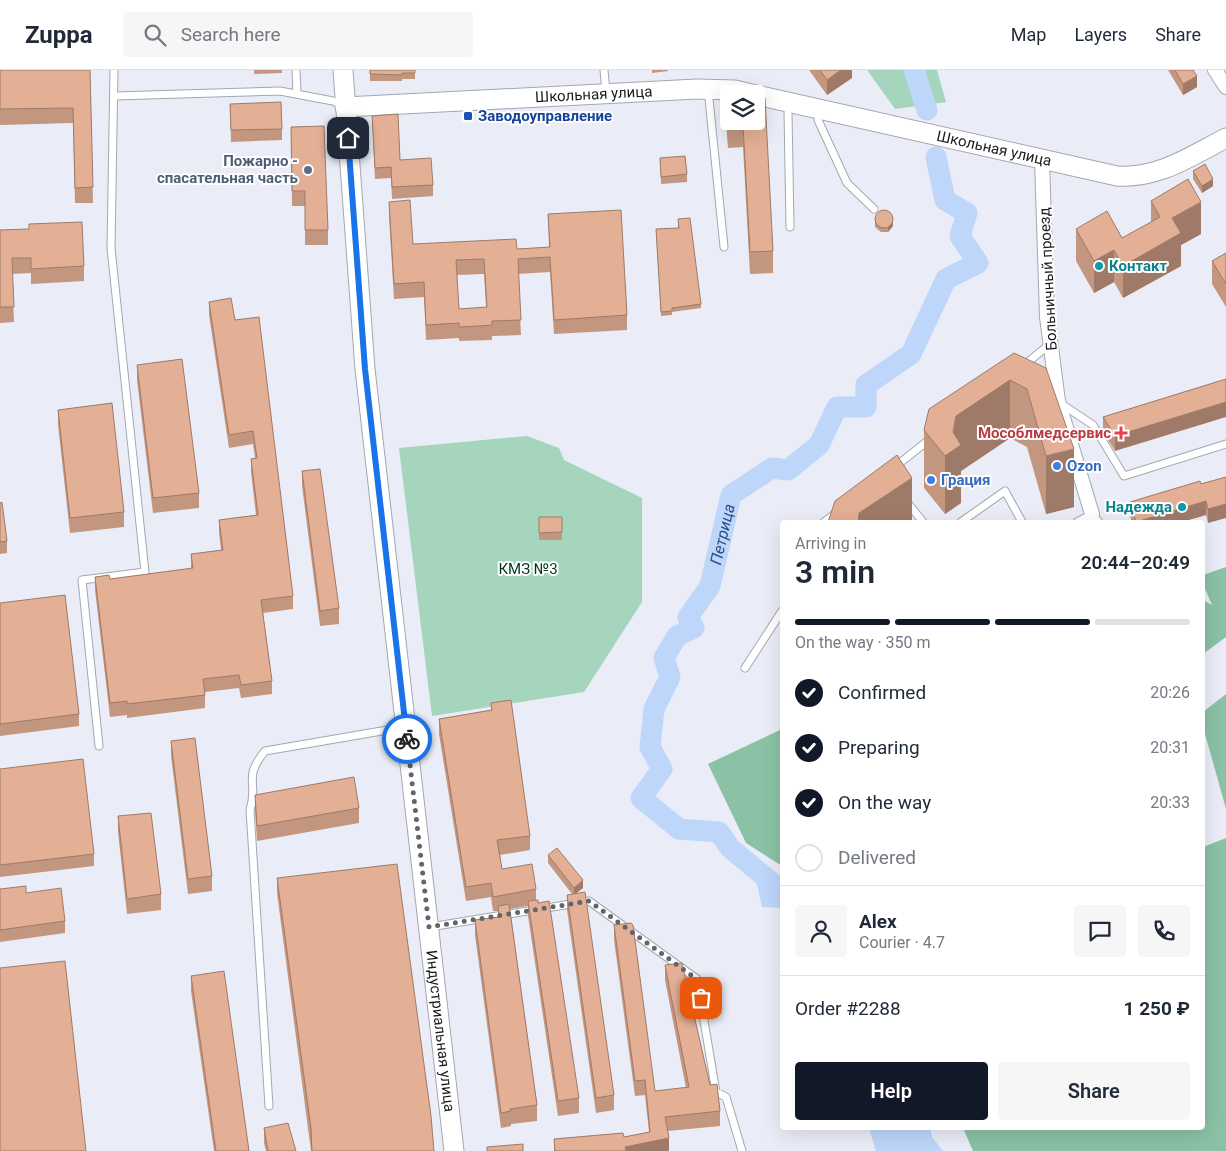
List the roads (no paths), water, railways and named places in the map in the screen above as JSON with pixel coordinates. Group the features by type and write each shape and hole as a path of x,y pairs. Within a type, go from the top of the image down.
{"main road":[{"name":"Индустриальная улица","path":"343,70 365,369 454,1151"},
{"name":"Школьная улица","path":"345,107 606,93 720,89"},
{"name":"Школьная улица","path":"765,97 1117,176 1143,176 1159,172 1226,138"}],"street":[{"path":"1215,70 1226,87"},
{"name":"Больничный проезд","path":"1042,160 1047,316 1058,401 1096,518"}],"lane":[{"path":"99,746 82,580 145,572 111,248 114,70"},
{"path":"296,70 297,93"},
{"path":"604,70 606,93"},
{"path":"708,89 724,247"},
{"path":"115,96 280,91 333,101 345,107"},
{"path":"790,102 788,112 790,227"},
{"path":"821,109 818,120 847,183 874,209"},
{"path":"1013,374 1050,344"},
{"path":"1058,401 1093,425 1124,476 1226,444"},
{"path":"893,468 938,433"},
{"path":"964,520 1005,492 1021,520"},
{"path":"902,495 921,520"},
{"path":"827,520 840,510"},
{"path":"745,668 780,614"},
{"path":"269,1106 250,810 254,798 251,774 255,763 265,751 406,727"},
{"path":"429,927 589,901 698,980 716,1092 726,1097 742,1151"}],"water":[{"path":"730,848 780,876 780,908 762,907 757,884"},
{"path":"870,1130 930,1130 932,1137 943,1151 876,1151"}],"waterway":[{"name":"Петрица","path":"914,70 927,110"},
{"name":"Петрица","path":"780,889 730,848 719,832 679,829 641,798 662,769 650,747 654,709 670,677 664,658 677,636 694,628 688,617 710,586 731,495 772,468 788,470 819,445 837,407 866,407 866,385 911,354 946,279 978,263 960,236 967,213 945,200 936,157"}],"place":[{"name":"Заводоуправление","path":"468,116"},
{"name":"Пожарно - спасательная часть","path":"308,170"},
{"name":"Контакт","path":"1099,266"},
{"name":"Мособлмедсервис","path":"1121,433"},
{"name":"Ozon","path":"1057,466"},
{"name":"Грация","path":"931,480"},
{"name":"Надежда","path":"1182,507"}],"park label":[{"name":"КМЗ №3","path":"528,569"}]}
